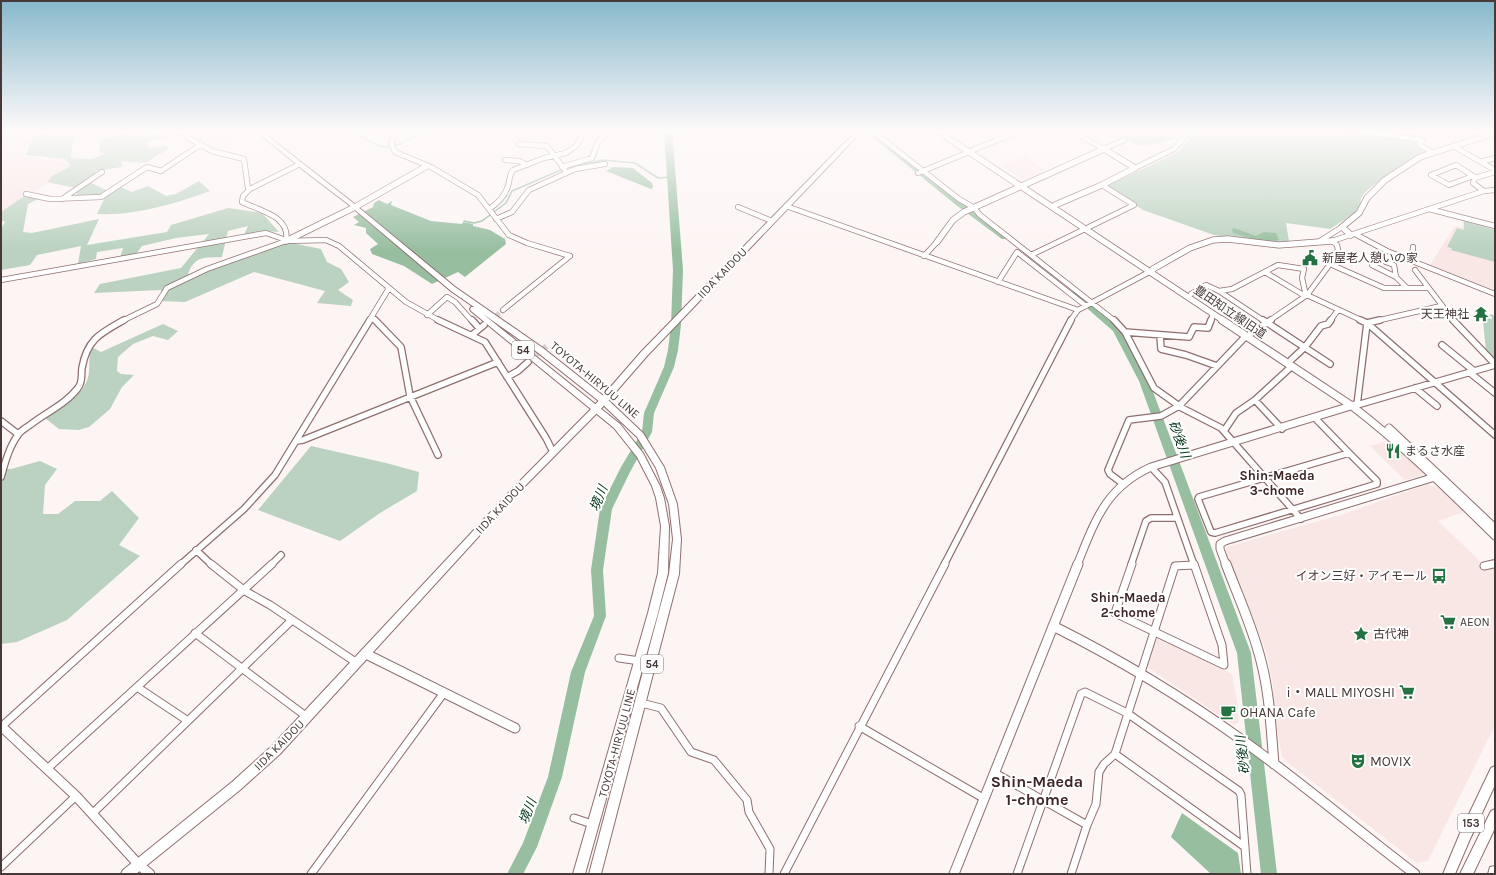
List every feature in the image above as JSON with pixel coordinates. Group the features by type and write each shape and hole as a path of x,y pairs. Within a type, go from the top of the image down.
{"highway":[{"name":"153","path":"1449,874 1465,835 1495,772"},
{"name":"153","path":"1466,874 1495,815"}],"main road":[{"name":"TOYOTA-HIRYUU LINE","path":"309,171 331,187"},
{"name":"TOYOTA-HIRYUU LINE","path":"312,171 444,282 540,350 603,400 640,435 660,467 673,504 676,523 676,554 669,596 595,874"},
{"name":"IIDA KAIDOU","path":"127,874 239,784 276,750 552,452 597,408 662,335 820,171"},
{"name":"TOYOTA-HIRYUU LINE","path":"453,289 464,301 515,344 608,417 633,444 652,475 660,498 665,526 663,573 640,661 592,824 579,874"}],"street":[{"path":"26,194 50,199 101,197 141,171"},
{"path":"246,171 248,188 250,189"},
{"path":"286,171 250,189 243,196 242,202 274,214 286,231 286,240"},
{"path":"1,477 4,457 18,434 41,416 62,403 79,387 82,378 82,369 86,351 101,333 129,317 157,304 167,288 201,272 286,240 355,207 419,171"},
{"path":"435,171 478,196 504,230 516,239 570,256 503,310"},
{"path":"489,209 501,200 508,187 510,173 515,171"},
{"path":"496,219 512,212 529,190 571,171"},
{"name":"豊田知立線旧道","path":"1001,171 1213,314 1248,335 1387,427 1408,444 1495,528"},
{"path":"924,256 954,220 964,212 1055,171"},
{"path":"1055,205 1102,185 1130,171"},
{"path":"1320,241 1342,227 1359,213 1367,198 1386,180 1400,171"},
{"path":"1443,171 1431,175 1449,185 1495,171"},
{"path":"1464,171 1474,177"},
{"path":"62,199 102,172"},
{"path":"920,172 973,207 980,215 1031,255 1089,305"},
{"path":"1474,177 1473,184 1484,190"},
{"name":"豊田知立線旧道","path":"1023,185 1055,205 1087,228"},
{"path":"1031,255 1134,205 1102,185"},
{"path":"784,874 1070,321 1078,310 1199,244 1213,240 1230,239 1257,244 1280,245 1332,241 1484,190 1495,190"},
{"path":"786,206 1078,310"},
{"path":"738,207 772,221"},
{"path":"1429,209 1495,226"},
{"path":"1342,227 1353,235 1387,251 1495,294"},
{"path":"1,280 266,233 286,240 316,239 331,241 406,302 427,315 485,342 546,438 552,452"},
{"path":"1122,483 1110,474 1108,468 1129,420 1161,416 1179,406 1237,344 1306,296 1330,264 1338,248 1332,241"},
{"path":"1412,261 1413,247"},
{"path":"998,282 1017,252 1089,305 1115,321 1125,332 1154,388 1179,406 1220,427 1302,519"},
{"path":"1396,277 1394,265 1378,259 1372,265 1396,277 1407,288"},
{"path":"1330,264 1380,287 1427,288"},
{"path":"1219,291 1232,289 1278,265 1304,269 1302,278 1306,296"},
{"path":"954,874 1100,511 1109,497 1122,483 1151,467 1495,364 1469,339 1427,288 1415,270"},
{"name":"豊田知立線旧道","path":"1151,271 1191,294 1248,335"},
{"path":"1265,272 1306,296 1367,323 1495,435"},
{"path":"1191,294 1206,285 1219,291 1330,364"},
{"path":"150,874 139,865 76,796 1,726 196,550 222,530 265,488 278,471 389,288"},
{"path":"427,315 447,297 455,302 479,328"},
{"path":"1367,323 1442,306"},
{"path":"1224,431 1236,413 1255,400 1291,363 1321,326 1328,324 1338,310"},
{"path":"1125,332 1190,337 1194,327 1208,328 1213,314"},
{"path":"372,318 401,346 410,396 438,455"},
{"path":"1354,405 1367,323"},
{"path":"472,335 484,325"},
{"path":"1160,335 1161,349 1186,355 1217,366"},
{"path":"1442,345 1495,393"},
{"path":"296,441 303,440 498,362"},
{"path":"507,377 518,371 528,362"},
{"path":"1415,388 1437,406"},
{"path":"1255,400 1282,429"},
{"name":"豊田知立線旧道","path":"1354,405 1385,430 1495,536"},
{"path":"1315,418 1387,492"},
{"path":"1,421 18,434"},
{"path":"1349,453 1199,497 1198,499 1211,532 1215,534 1378,484"},
{"path":"1151,467 1164,480 1222,645 1225,664 1222,665 1117,616 1115,611 1146,520 1150,518 1177,518"},
{"path":"1274,764 1269,704 1261,661 1246,616 1219,546 1225,541 1302,519 1435,477"},
{"path":"196,550 243,589 357,663"},
{"path":"47,769 281,555"},
{"path":"1484,566 1495,563"},
{"path":"1071,874 1087,825 1096,804 1100,772 1104,764 1115,754 1174,566 1193,565"},
{"path":"93,813 292,620"},
{"path":"1053,626 1088,643 1140,673 1201,712 1274,764 1415,874"},
{"path":"195,633 307,717"},
{"path":"366,654 443,694 515,728"},
{"path":"619,658 640,661"},
{"path":"137,687 188,721"},
{"path":"1017,874 1082,694 1087,692 1127,713 1239,791 1241,795 1247,874"},
{"path":"311,874 443,694"},
{"path":"641,703 661,708 666,712 691,752 714,760 747,800 749,812 770,849 769,874"},
{"path":"860,726 984,798"},
{"path":"1115,754 1245,847"},
{"path":"995,773 1087,825"},
{"path":"1,867 76,796"},
{"path":"574,818 592,824"}],"shaded area":[{"path":"1,171 67,171 1,212"},
{"path":"62,171 98,171 87,181 106,190 121,187 132,192 148,186 166,196 176,194 199,181 210,191 140,211 97,214 105,197 77,197 76,188 47,182 52,176"},
{"path":"606,171 637,171 652,183 653,187 651,189"},
{"path":"1008,171 1047,171 1024,181"},
{"path":"1139,171 1395,171 1374,185 1363,195 1358,211 1330,229 1286,223 1289,241 1264,242 1214,235 1143,210 1107,186"},
{"path":"26,195 38,199 28,204 23,232 32,233 99,219 87,245 167,232 171,225 228,208 262,213 279,232 265,231 244,235 248,226 228,231 222,257 206,258 197,261 194,263 188,274 195,276 287,242 321,249 327,262 341,269 349,282 338,290 353,300 351,306 317,303 325,291 254,272 185,302 161,301 161,290 94,293 100,284 181,268 209,234 176,238 142,246 137,253 120,257 123,248 97,252 96,259 78,264 81,246 37,255 30,265 1,270 1,229 5,222 1,220 1,212"},
{"path":"379,200 387,204 392,201 391,205 431,221 462,224 463,222 473,224 473,226 490,230 505,239 506,244 465,277 458,272 432,284 404,266 372,254 370,249 378,244 366,233 366,228 354,225 359,222 353,217 373,207 374,203"},
{"path":"1463,220 1495,229 1495,293 1430,265 1455,226 1462,228"},
{"path":"1464,221 1495,230 1495,262 1451,250 1452,248 1447,247 1457,228 1464,230"},
{"path":"1234,228 1256,236 1264,232 1276,233 1279,240 1263,240 1243,236 1233,233 1232,229"},
{"path":"1491,314 1495,316 1495,361 1486,351 1483,321"},
{"path":"163,324 178,331 168,340 153,336 133,344 118,357 117,371 121,374 134,375 122,387 110,409 89,427 79,430 59,429 45,418 73,399 84,387 89,372 92,347 101,352"},
{"path":"1390,440 1423,471 1423,475 1405,480 1370,446"},
{"path":"311,446 419,472 417,491 380,513 340,541 258,510"},
{"path":"40,461 57,469 45,485 43,514 58,514 75,501 100,501 112,491 139,518 119,545 140,556 67,620 17,642 1,644 1,469 11,469"},
{"path":"1428,484 1439,488 1464,512 1438,521 1482,563 1495,559 1495,725 1428,861 1417,863 1282,757 1273,708 1273,685 1266,651 1226,552 1226,548 1344,514"},
{"path":"1159,638 1232,674 1239,722 1234,725 1147,667 1155,639"},
{"path":"1182,813 1238,853 1241,874 1211,874 1171,837"}],"waterway":[{"path":"464,221 474,223 482,221 506,203 512,191 559,171"},
{"path":"647,171 658,178 672,177"},
{"name":"境川","path":"515,874 529,847 555,777 578,672 600,616 597,570 606,509 625,470 647,432 649,413 669,367 673,350 676,325 678,270 671,171"},
{"name":"砂後川","path":"918,171 1005,237"},
{"name":"砂後川","path":"1075,293 1117,329 1144,381 1244,653 1269,874"}],"tunnel":[{"path":"491,320 503,310"},
{"path":"530,360 548,345"}],"place":[{"name":"新屋老人憩いの家","path":"1310,258"},
{"name":"天王神社","path":"1481,314"},
{"name":"まるさ水産","path":"1393,451"},
{"name":"イオン三好・アイモール","path":"1439,576"},
{"name":"AEON","path":"1448,622"},
{"name":"古代神","path":"1361,634"},
{"name":"i・MALL MIYOSHI","path":"1407,692"},
{"name":"OHANA Cafe","path":"1228,712"},
{"name":"MOVIX","path":"1358,761"}],"district":[{"name":"Shin-Maeda 3-chome","path":"1277,482"},
{"name":"Shin-Maeda 2-chome","path":"1128,604"},
{"name":"Shin-Maeda 1-chome","path":"1037,790"}]}
